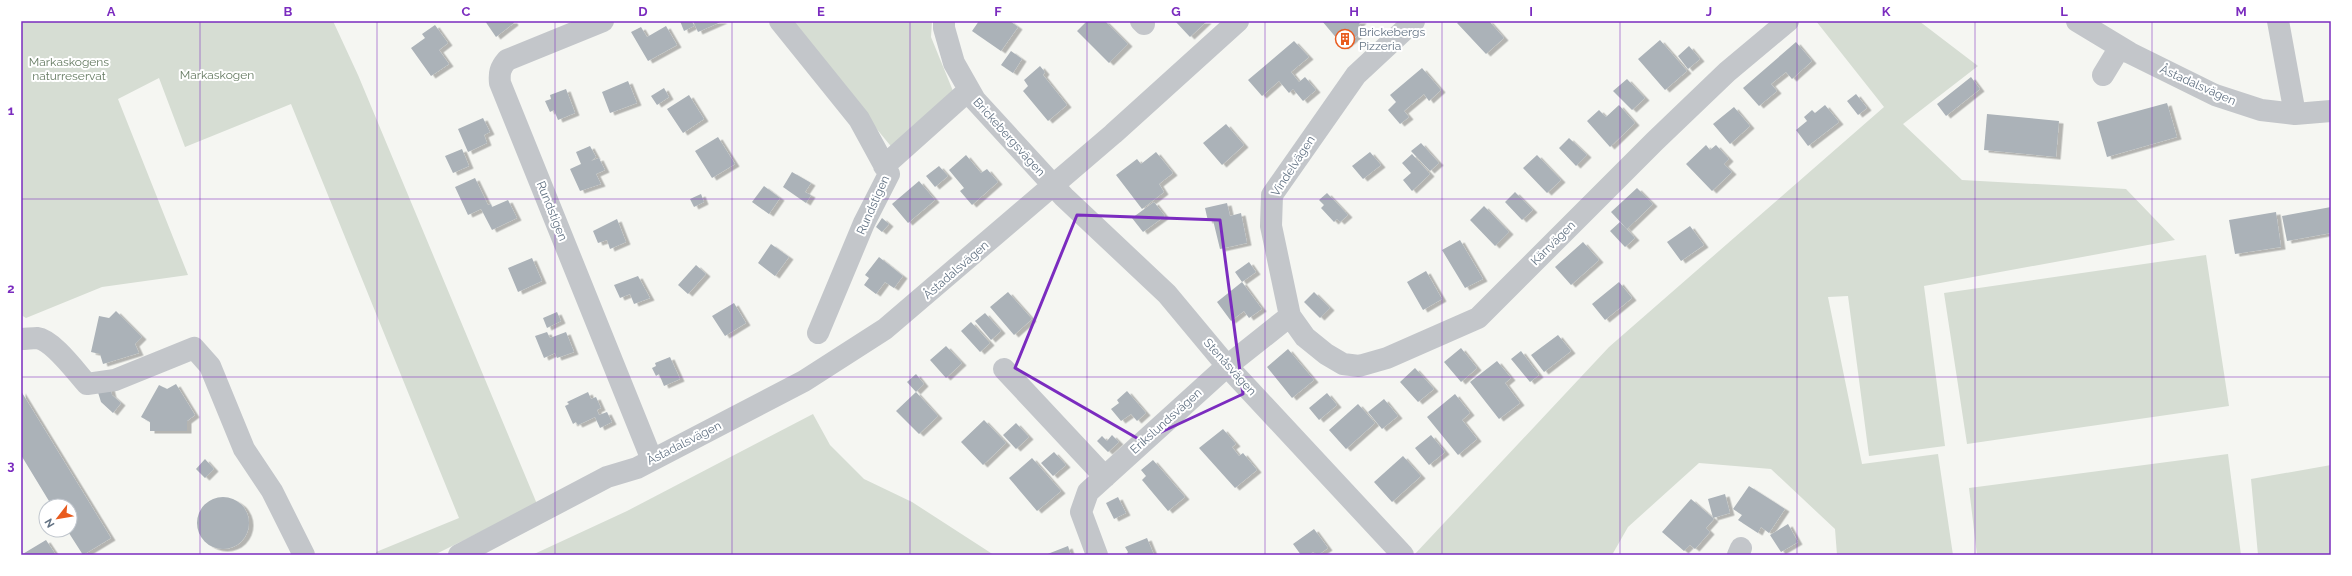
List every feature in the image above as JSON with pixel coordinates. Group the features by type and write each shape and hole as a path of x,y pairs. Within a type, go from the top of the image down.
{"street":[{"name":"Rundstigen","path":"603,21 507,60 500,67 499,75 500,83 644,464"},
{"name":"Rundstigen","path":"780,21 859,119 889,174 864,223 818,333"},
{"name":"Brickebergsvägen","path":"944,21 944,28 954,63 975,100 1053,184"},
{"name":"Åstadalsvägen","path":"477,555 553,520 612,486 644,464 804,381 885,329 1238,21"},
{"name":"Vindelvägen","path":"1290,316 1271,226 1272,195 1356,74 1414,21"},
{"name":"Kärrvägen","path":"1290,316 1305,337 1326,354 1343,364 1359,366 1387,358 1478,318 1655,141 1727,72 1788,21"},
{"name":"Åstadalsvägen","path":"2076,21 2120,47 2215,95 2261,110 2295,114 2331,111"},
{"path":"2278,21 2295,114"},
{"path":"2103,75 2120,47"},
{"name":"Rundstigen","path":"884,166 969,90"},
{"name":"Stenåsvägen","path":"1053,184 1166,294 1227,366 1402,555"},
{"path":"1227,366 1290,316"},
{"path":"21,339 38,338 45,342 58,351 87,384 115,380 194,348 210,366 244,449 272,491 304,555"},
{"name":"Erikslundsvägen","path":"1097,555 1081,512 1088,492 1227,366"},
{"path":"1004,369 1105,477"},
{"name":"Åstadalsvägen","path":"459,555 607,477 644,464"}],"highlighted area":[{"path":"1077,215 1220,220 1243,394 1142,441 1015,368"}],"green space":[{"name":"Markaskogen","path":"21,21 333,21 358,75 537,504 434,555 376,555 376,552 459,518 291,104 185,147 159,78 118,99 188,275 102,287 26,318 21,315"},
{"path":"788,21 932,21 931,37 953,91 894,150"},
{"path":"1816,21 1919,21 1978,66 1903,124 1962,180 2126,189 2175,240 1924,286 1945,446 1869,456 1848,296 1828,297 1862,464 1938,454 1953,555 1837,555 1835,529 1771,469 1699,463 1628,527 1612,555 1414,555 1609,347 1884,107"},
{"path":"2206,255 2229,406 1967,444 1944,293"},
{"path":"813,414 830,445 864,479 912,502 994,555 532,555 627,511"},
{"path":"2228,454 2241,555 1977,555 1969,488"},
{"path":"2331,465 2331,555 2258,555 2251,479"}],"building":[{"path":"485,21 513,21 514,23 496,37"},
{"path":"680,21 692,21 694,26 684,31"},
{"path":"693,21 723,21 698,32"},
{"path":"979,21 1010,21 1018,27 1001,51 972,31"},
{"path":"1087,21 1105,21 1128,44 1109,63 1077,31"},
{"path":"1175,21 1207,21 1190,37"},
{"name":"Brickebergs Pizzeria","path":"1322,21 1362,21 1359,24 1364,30 1344,47"},
{"path":"1460,21 1489,21 1504,38 1486,54 1457,23"},
{"path":"435,25 448,43 439,50 449,64 431,76 411,48 425,38 422,34"},
{"path":"666,26 677,45 648,61 631,32 641,27 647,37"},
{"path":"1660,40 1687,71 1665,90 1638,59"},
{"path":"1294,41 1309,57 1291,72 1299,82 1305,77 1316,90 1303,101 1293,89 1289,93 1279,81 1262,96 1248,80"},
{"path":"1796,42 1812,61 1792,79 1786,72 1771,84 1777,91 1759,106 1743,88"},
{"path":"1689,46 1700,59 1688,69 1678,56"},
{"path":"1011,51 1022,59 1013,73 1001,65"},
{"path":"1040,66 1045,72 1043,75 1067,105 1048,121 1023,91 1028,86 1024,80"},
{"path":"1422,68 1441,90 1429,101 1424,94 1404,111 1409,117 1400,124 1388,110 1396,102 1390,95"},
{"path":"1971,77 1980,89 1946,116 1937,104"},
{"path":"1627,79 1645,98 1632,110 1613,91"},
{"path":"628,81 637,103 610,113 602,92"},
{"path":"664,88 669,97 657,105 651,96"},
{"path":"566,89 575,113 558,120 554,110 550,112 545,101 551,99 550,95"},
{"path":"1856,94 1867,108 1858,115 1847,101"},
{"path":"689,95 704,119 683,133 667,109"},
{"path":"2167,103 2177,137 2107,157 2097,122"},
{"path":"1619,105 1635,123 1610,147 1587,121 1599,110 1606,117"},
{"path":"1825,105 1839,122 1808,146 1796,130 1807,121 1804,117 1812,110 1815,113"},
{"path":"1734,107 1750,126 1730,144 1713,124"},
{"path":"1987,114 2059,121 2056,157 1984,150"},
{"path":"483,118 490,132 484,135 487,143 468,152 458,129"},
{"path":"1226,124 1244,145 1222,165 1203,143"},
{"path":"718,137 735,164 712,178 695,151"},
{"path":"1569,138 1587,155 1576,166 1559,148"},
{"path":"1421,143 1439,163 1430,171 1411,151"},
{"path":"1706,145 1710,150 1716,145 1729,159 1724,164 1732,172 1712,191 1686,164"},
{"path":"590,146 596,157 591,161 599,158 605,170 596,174 601,184 580,191 570,169 581,164 576,152"},
{"path":"462,149 469,166 453,173 445,156"},
{"path":"1156,152 1173,173 1159,184 1164,192 1142,209 1116,175 1137,159 1141,164"},
{"path":"1370,152 1381,165 1363,179 1352,166"},
{"path":"1412,154 1430,174 1412,191 1403,180 1411,173 1402,163"},
{"path":"966,155 981,173 987,169 998,182 972,205 960,191 964,188 949,170"},
{"path":"1537,155 1561,180 1547,193 1523,168"},
{"path":"939,166 948,176 935,187 926,176"},
{"path":"792,172 811,183 805,192 811,195 806,203 783,187"},
{"path":"475,178 488,205 491,204 492,207 508,200 517,218 492,230 481,209 468,215 455,187"},
{"path":"919,181 935,200 908,223 892,204"},
{"path":"764,186 780,198 769,214 752,202"},
{"path":"1637,188 1653,204 1627,229 1611,212"},
{"path":"1515,192 1533,210 1522,220 1505,202"},
{"path":"1327,193 1348,215 1340,222 1337,219 1334,222 1321,208 1324,205 1319,200"},
{"path":"701,194 704,202 694,207 690,199"},
{"path":"1154,202 1165,216 1143,232 1132,218"},
{"path":"1227,203 1230,216 1241,213 1247,243 1220,249 1213,220 1208,221 1205,208"},
{"path":"1484,206 1509,232 1495,246 1470,220"},
{"path":"2331,207 2331,233 2287,241 2282,216"},
{"path":"2276,212 2281,247 2235,254 2229,220"},
{"path":"882,218 889,224 882,232 876,227"},
{"path":"617,219 626,242 610,249 607,240 598,243 593,231"},
{"path":"1620,222 1635,238 1625,247 1610,231"},
{"path":"1690,226 1704,245 1681,261 1667,242"},
{"path":"1460,240 1483,279 1465,288 1442,250"},
{"path":"1583,242 1599,260 1571,285 1555,267"},
{"path":"771,244 789,257 775,276 758,263"},
{"path":"879,257 903,276 894,288 885,282 876,294 864,285 869,278 865,275"},
{"path":"532,258 542,281 518,292 508,268"},
{"path":"1249,262 1256,272 1242,282 1235,272"},
{"path":"696,265 706,274 688,294 678,285"},
{"path":"1426,271 1442,299 1423,310 1407,282"},
{"path":"638,276 650,298 634,304 630,294 620,298 614,285"},
{"path":"1242,282 1262,309 1249,318 1244,311 1231,321 1217,302"},
{"path":"1619,282 1632,298 1605,320 1592,304"},
{"path":"1008,292 1032,319 1014,335 990,307"},
{"path":"1314,292 1330,308 1320,318 1304,302"},
{"path":"734,303 746,323 725,336 712,316"},
{"path":"116,311 142,337 135,344 139,353 103,364 100,354 91,352 99,316 109,318"},
{"path":"557,312 561,321 547,328 543,318"},
{"path":"985,313 1001,331 991,340 975,321"},
{"path":"971,322 990,343 980,352 961,331"},
{"path":"547,332 550,338 566,332 574,352 557,358 555,353 544,358 535,336"},
{"path":"1558,335 1571,351 1544,372 1531,355"},
{"path":"946,346 962,363 946,378 930,360"},
{"path":"1461,348 1477,368 1461,382 1444,362"},
{"path":"1288,349 1314,380 1292,398 1267,367"},
{"path":"1521,351 1539,375 1530,382 1511,359"},
{"path":"670,357 680,379 664,386 659,374 656,376 652,368 656,366 655,363"},
{"path":"1497,361 1511,378 1505,383 1520,403 1499,419 1470,382"},
{"path":"1415,368 1434,389 1418,402 1400,382"},
{"path":"916,374 924,384 916,392 907,382"},
{"path":"109,383 112,395 121,403 113,413 101,402 96,386"},
{"path":"176,384 195,415 187,421 187,431 150,431 150,422 141,417 159,385 167,389"},
{"path":"21,391 111,538 83,555 72,538 78,538 78,498 47,498 21,455"},
{"path":"1127,391 1146,413 1137,421 1131,414 1121,421 1111,409 1119,403 1117,400"},
{"path":"588,392 591,399 596,397 601,408 597,410 599,415 607,412 612,422 600,428 595,417 578,425 576,422 573,424 565,406 569,404 567,402"},
{"path":"916,392 938,416 919,434 896,411"},
{"path":"1327,393 1337,405 1319,420 1309,408"},
{"path":"1455,394 1470,413 1462,420 1477,439 1458,455 1427,417"},
{"path":"1384,399 1398,416 1382,429 1368,412"},
{"path":"1358,404 1375,423 1346,449 1329,430"},
{"path":"984,420 1006,443 983,465 961,442"},
{"path":"1016,423 1029,437 1016,449 1003,435"},
{"path":"1223,429 1236,444 1232,447 1239,456 1243,453 1257,470 1235,488 1199,448"},
{"path":"1112,435 1119,442 1108,452 1097,441 1102,436 1107,441"},
{"path":"1431,435 1445,452 1429,465 1415,448"},
{"path":"1054,452 1066,465 1053,476 1041,463"},
{"path":"1403,456 1421,476 1392,502 1374,482"},
{"path":"1032,458 1061,491 1037,511 1009,478"},
{"path":"205,459 214,469 205,478 196,469"},
{"path":"1153,460 1185,497 1168,511 1142,480 1146,476 1141,470"},
{"path":"1749,486 1785,509 1769,533 1761,527 1758,533 1738,520 1742,515 1733,509"},
{"path":"1725,494 1730,513 1713,518 1708,499"},
{"path":"223,497 237,501 245,509 249,523 245,537 237,545 223,549 209,545 201,537 197,523 201,509 209,501"},
{"path":"1118,497 1126,513 1114,519 1106,503"},
{"path":"1691,499 1714,519 1706,528 1710,532 1695,549 1690,545 1684,551 1662,532"},
{"path":"1788,524 1798,542 1781,552 1770,535"},
{"path":"1314,529 1328,548 1318,555 1313,552 1309,555 1301,555 1293,544"},
{"path":"1147,538 1154,555 1126,555 1128,552 1125,547"},
{"path":"46,540 56,555 21,555"},
{"path":"1068,546 1071,555 1045,555"}],"place":[{"name":"Brickebergs Pizzeria","path":"1345,39"}],"park label":[{"name":"Markaskogens naturreservat","path":"69,69"}]}
